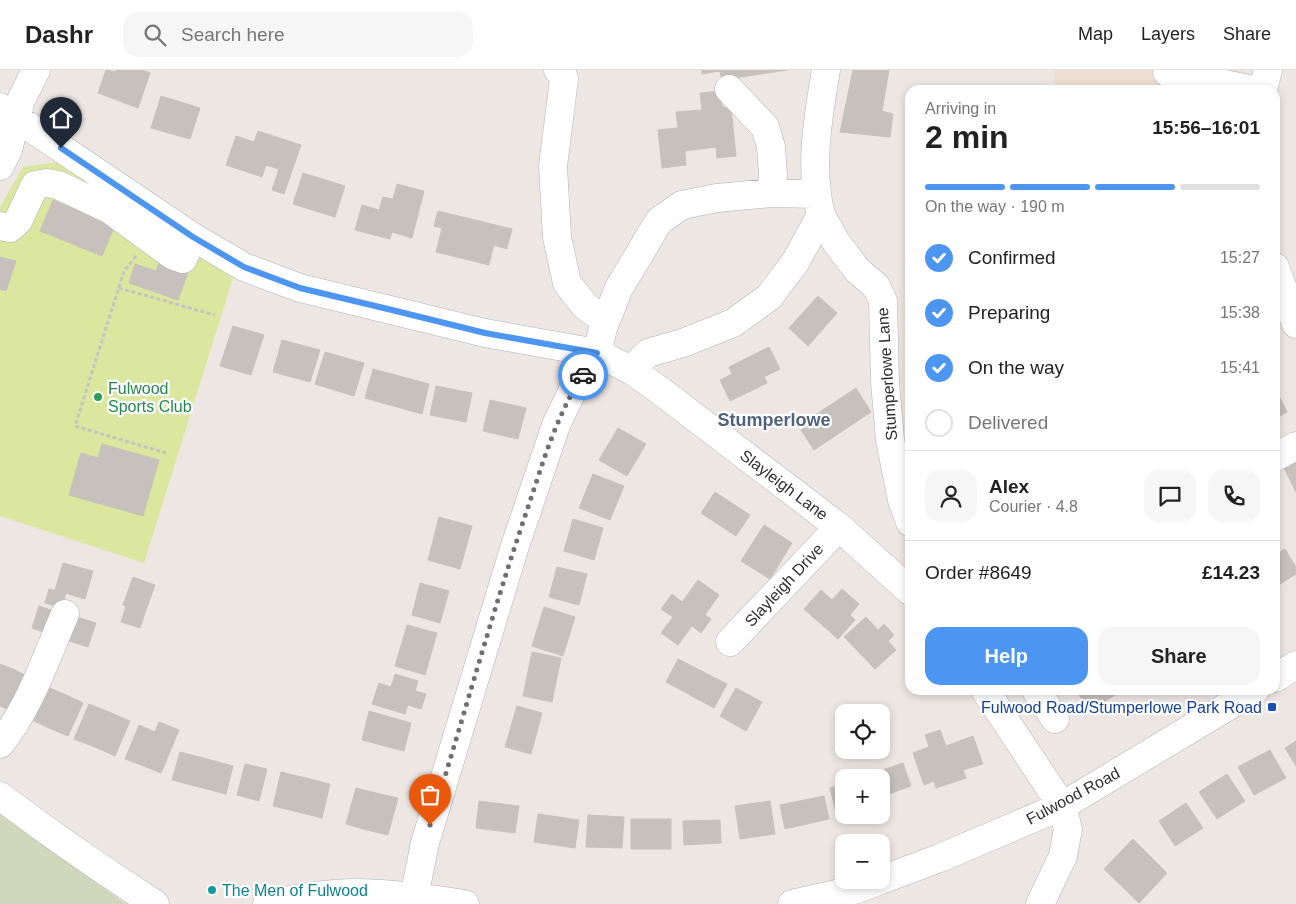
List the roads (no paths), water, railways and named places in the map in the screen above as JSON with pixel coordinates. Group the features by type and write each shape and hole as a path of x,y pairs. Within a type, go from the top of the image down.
{"street":[{"path":"0,166 8,150 8,112 21,100 36,70"},
{"path":"558,70 560,70 564,79 553,166 556,237 567,283 585,306 606,321"},
{"path":"631,370 648,353 683,343 733,323 769,297 796,261 819,204 816,153 820,103 826,70"},
{"path":"1264,85 1268,70"},
{"path":"1167,72 1229,85"},
{"path":"729,89 765,127 771,147 773,174 771,193"},
{"name":"Slayleigh Lane","path":"8,112 76,158 188,248 300,288 485,333 597,353 631,370 839,527 905,586"},
{"path":"58,185 76,158"},
{"path":"0,226 10,228 18,221 35,185 47,183 58,185 109,209 172,255 188,248"},
{"path":"414,897 425,843 514,549 556,425 573,390 597,353 606,321 619,288 659,221 682,204 717,198 771,193 819,204"},
{"name":"Stumperlowe Lane","path":"819,204 836,242 858,271 876,286 883,301 885,382 890,440 905,508"},
{"path":"1280,281 1296,324"},
{"path":"1280,454 1296,446"},
{"name":"Slayleigh Drive","path":"730,642 839,527"},
{"path":"0,744 14,726 65,614"},
{"path":"1280,675 1296,665"},
{"path":"989,695 1062,806 1068,829 1063,856 1040,904"},
{"path":"1039,695 1055,719"},
{"name":"Fulwood Road","path":"890,877 940,858 1062,806 1246,695"},
{"path":"0,796 112,877 155,904"},
{"name":"Fulwood Road","path":"792,904 857,889"},
{"path":"267,904 314,900 354,893 414,897 465,904"}],"place":[{"name":"Fulwood Sports Club","path":"98,397"},
{"name":"Fulwood Road/Stumperlowe Park Road","path":"1272,707"},
{"name":"The Men of Fulwood","path":"212,890"}],"district":[{"name":"Stumperlowe","path":"774,420"}]}
